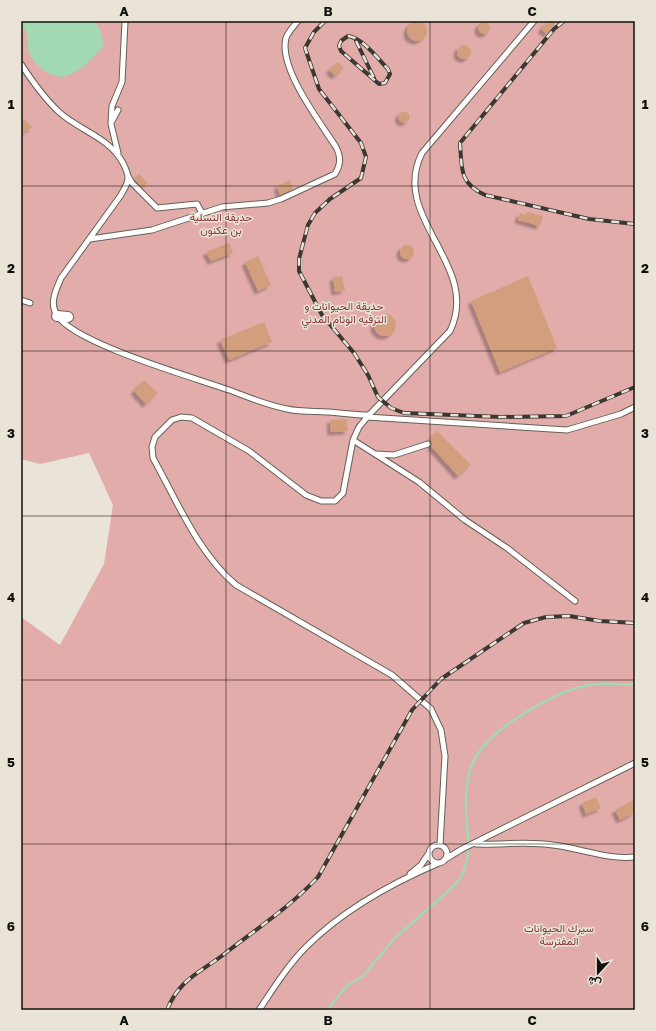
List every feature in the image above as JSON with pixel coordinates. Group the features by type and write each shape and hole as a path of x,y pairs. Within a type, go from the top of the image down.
{"street":[{"path":"57,316 68,317"}],"lane":[{"path":"90,239 152,230 222,207 268,203 281,199 335,174 340,166 340,155 292,76 286,61 286,37 298,21"},
{"path":"440,845 445,756 441,730 431,709 392,674 236,585 221,573 206,553 156,464 153,458 152,447 155,437 172,420 181,417 192,418 249,451 306,494 321,501 335,501 343,493 353,440 359,427 450,331 454,321 457,291 445,257 427,226 416,199 414,182 416,165 422,153 534,21"},
{"path":"125,22 122,82 112,106 111,124 119,156 132,183 157,208 197,204 202,213"},
{"path":"21,64 44,96 60,113 93,133 119,156"},
{"path":"111,124 118,110"},
{"path":"128,176 126,185 121,195 61,278 56,288 53,306 57,316 74,330 136,359 230,390 263,404 288,409 566,430 621,414 635,407"},
{"path":"21,300 30,303"},
{"path":"353,440 419,482 465,520 507,548 575,601"},
{"path":"375,454 394,455 428,444"},
{"path":"259,1010 295,960 320,934 353,908 402,881 442,862 462,849 475,844 635,764"},
{"path":"475,844 499,845 531,842 614,857 635,857"},
{"path":"402,881 421,865 434,846 440,845 446,850 447,855 442,862"},
{"path":"429,853 432,861 442,862"}],"green space":[{"name":"حديقة الحيوانات و الترفيه الوئام المدني","path":"21,21 635,21 635,1010 21,1010 21,617 60,645 104,564 113,505 89,453 40,464 21,459"}],"shaded area":[{"path":"21,21 94,21 100,29 104,45 92,59 77,71 66,76 55,76 40,67 32,58 28,51 27,34"}],"building":[{"path":"417,21 424,24 427,31 424,38 417,41 410,38 407,31 410,24"},
{"path":"548,21 557,21 547,34 541,29"},
{"path":"486,22 489,23 489,33 482,34 479,33 478,26 479,23"},
{"path":"464,45 469,47 471,52 469,57 464,59 459,57 457,52 459,47"},
{"path":"338,62 344,68 335,76 329,70"},
{"path":"404,111 408,113 410,117 408,121 404,123 400,121 398,117 400,113"},
{"path":"21,117 33,127 21,134"},
{"path":"139,174 148,183 142,188 134,178"},
{"path":"290,180 293,189 280,195 277,186"},
{"path":"526,212 543,216 540,226 518,220 520,213 526,215"},
{"path":"229,243 233,253 211,261 206,252"},
{"path":"407,245 412,247 414,252 412,257 407,259 402,257 400,252 402,247"},
{"path":"258,256 271,285 258,291 245,262"},
{"path":"342,276 345,290 335,292 333,277"},
{"path":"528,276 557,348 500,372 471,301"},
{"path":"385,314 393,317 396,325 393,333 385,336 377,333 374,325 377,317"},
{"path":"264,322 272,342 229,360 220,340"},
{"path":"144,380 158,393 146,404 134,391"},
{"path":"347,419 348,431 331,432 330,420"},
{"path":"437,431 471,465 458,476 431,446 432,442 428,440"},
{"path":"596,797 601,808 586,814 582,803"},
{"path":"635,799 635,812 620,820 615,810"}],"waterway":[{"path":"329,1010 331,1005 347,986 363,976 395,938 456,884 462,874 468,853 466,791 470,769 477,755 485,744 497,733 527,711 560,694 576,688 595,684 635,685"}],"railway":[{"path":"325,21 314,32 305,48 319,89 361,143 366,157 361,178 330,199 315,213 308,225 299,259 299,271 322,315 354,353 368,375 378,397 391,408 404,413 501,417 566,416 635,387"},
{"path":"564,21 554,29 460,143 462,168 466,180 470,185 485,195 589,219 635,224"},
{"path":"348,36 365,45 388,69 390,74 385,83 379,84 341,51 339,46 341,41 348,36"},
{"path":"356,41 374,78"},
{"path":"167,1010 177,991 190,978 272,918 318,877 412,710 441,679 524,623 546,617 569,616 600,621 635,623"}],"park label":[{"name":"حديقة التسلية بن عكنون","path":"221,223"},
{"name":"سيرك الحيوانات المفترسة","path":"559,934"}]}
